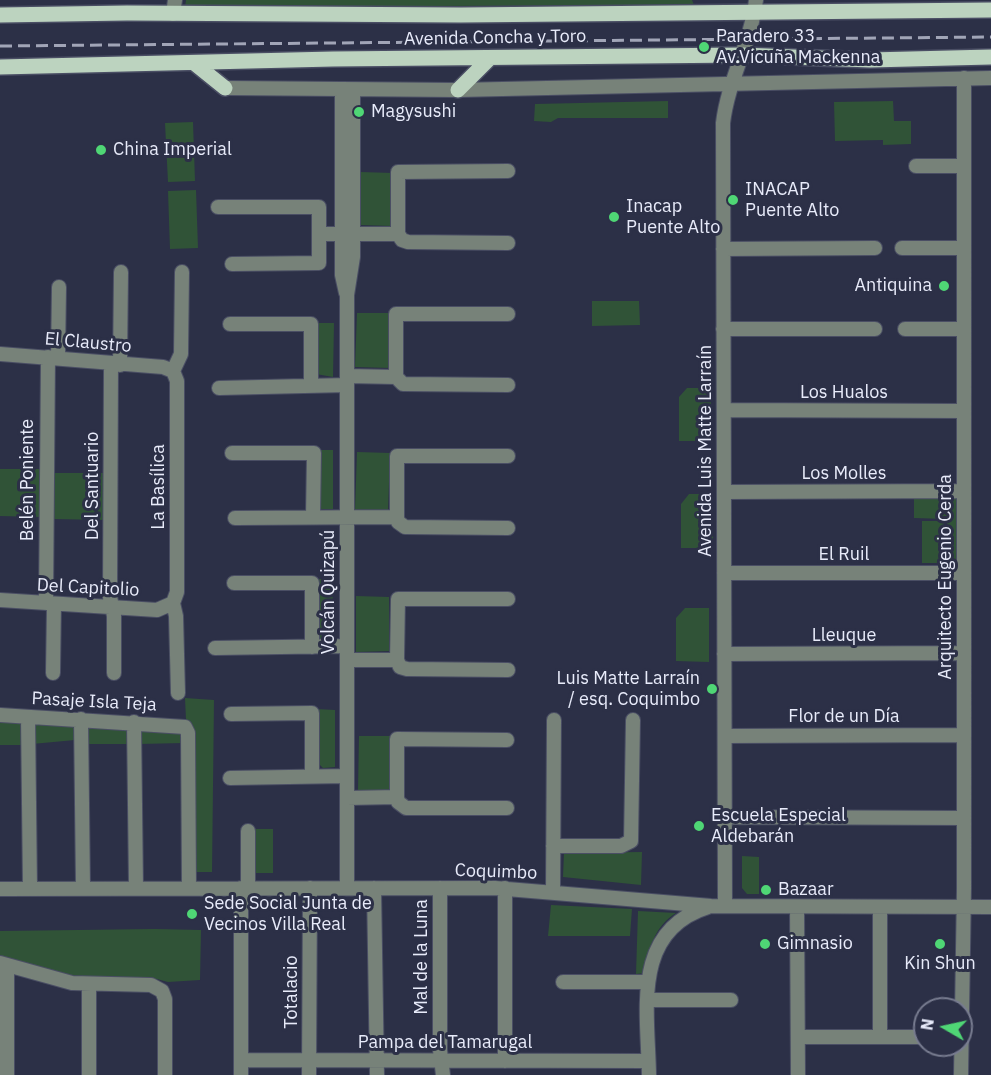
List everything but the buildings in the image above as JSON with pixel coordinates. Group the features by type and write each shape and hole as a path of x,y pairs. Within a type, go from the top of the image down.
{"main road":[{"name":"Avenida Concha y Toro","path":"0,15 174,7 461,15 756,5 991,10"},
{"name":"Avenida Concha y Toro","path":"0,68 742,55 870,60 991,57"},
{"path":"458,90 490,58"},
{"path":"194,63 225,88"}],"street":[{"name":"Avenida Luis Matte Larraín","path":"725,906 723,123 732,82 756,5"},
{"name":"Arquitecto Eugenio Cerda","path":"962,997 964,907 964,78"},
{"path":"225,88 458,90 732,82 991,78"},
{"name":"Volcán Quizapú","path":"347,90 347,234 352,268 347,296 347,888"},
{"path":"916,166 964,166"},
{"path":"508,171 398,172 398,234 402,240 408,242 508,243"},
{"path":"219,207 319,207 319,263 232,264"},
{"path":"319,234 398,234"},
{"path":"723,249 875,248"},
{"path":"902,248 964,248"},
{"name":"Del Santuario","path":"114,673 110,597 116,365 122,272"},
{"path":"173,371 182,354 182,272"},
{"name":"Belén Poniente","path":"53,674 50,603 53,358 59,287"},
{"path":"508,314 396,314 396,376 403,384 508,385"},
{"path":"230,324 311,324 311,384"},
{"path":"723,329 875,329"},
{"path":"905,329 964,329"},
{"name":"El Claustro","path":"0,354 163,367 173,371"},
{"name":"La Basílica","path":"173,371 177,381 177,592 173,603 176,616 178,693"},
{"path":"219,388 301,388 311,384 396,376"},
{"name":"Los Hualos","path":"724,410 964,411"},
{"path":"232,453 314,453 312,517"},
{"path":"508,456 397,456 397,517 400,524 405,526 508,528"},
{"name":"Los Molles","path":"724,492 964,491"},
{"path":"235,518 397,517"},
{"name":"El Ruil","path":"724,573 964,573"},
{"path":"234,583 312,583 312,647"},
{"path":"507,670 407,669 400,667 398,599 508,599"},
{"name":"Del Capitolio","path":"0,600 161,610 173,603"},
{"path":"215,648 312,647 398,660"},
{"name":"Lleuque","path":"724,654 964,653"},
{"path":"231,714 312,713 312,775"},
{"name":"Pasaje Isla Teja","path":"0,715 185,727 188,733 189,888"},
{"path":"28,717 30,889"},
{"path":"81,719 83,888"},
{"path":"553,892 554,720"},
{"path":"553,846 621,846 629,843 633,835 633,720"},
{"path":"134,722 136,888"},
{"name":"Flor de un Día","path":"725,736 964,735"},
{"path":"507,740 397,739 397,797 398,802 406,808 507,808"},
{"path":"230,778 347,776"},
{"path":"347,798 397,797"},
{"path":"725,816 964,818"},
{"path":"241,1075 244,888 248,831"},
{"name":"Totalacio","path":"309,1075 310,888"},
{"path":"374,888 377,1075"},
{"name":"Mal de la Luna","path":"440,888 442,1068"},
{"path":"505,1061 506,888"},
{"name":"Coquimbo","path":"0,889 506,888 711,906 991,907"},
{"path":"649,1068 648,982 654,953 666,933 683,918 711,906"},
{"path":"798,907 798,1075"},
{"path":"880,907 880,1037"},
{"path":"7,1075 4,964 64,982 89,985 151,985 159,989 165,996 165,1075"},
{"path":"563,982 648,982"},
{"path":"88,1075 89,985"},
{"path":"648,1000 731,1000"},
{"path":"798,1037 913,1037"},
{"name":"Arquitecto Eugenio Cerda","path":"961,1057 961,1075"},
{"name":"Pampa del Tamarugal","path":"241,1060 377,1061 442,1068 505,1061 649,1068"}],"green space":[{"path":"186,0 692,0 694,5 185,7"},
{"path":"668,101 668,118 558,118 551,122 534,121 535,104"},
{"path":"893,101 894,121 911,121 911,144 883,145 883,140 835,141 834,102"},
{"path":"193,122 195,181 168,182 165,123"},
{"path":"360,172 393,173 392,226 360,225"},
{"path":"196,190 198,248 170,249 168,191"},
{"path":"592,301 639,301 640,325 592,326"},
{"path":"357,313 393,313 391,368 355,367"},
{"path":"317,323 334,323 333,377 316,374"},
{"path":"687,388 711,388 711,441 679,441 679,397"},
{"path":"318,450 333,450 333,509 318,509"},
{"path":"357,452 390,453 388,511 355,510"},
{"path":"0,469 41,469 41,517 0,516"},
{"path":"54,473 106,473 105,520 53,519"},
{"path":"689,494 713,494 713,548 681,548 681,504"},
{"path":"914,498 958,498 958,566 947,566 947,519 914,518"},
{"path":"922,521 944,521 944,563 922,563"},
{"path":"316,579 333,579 332,640 316,640"},
{"path":"356,596 389,597 389,651 356,652"},
{"path":"685,608 709,608 709,662 676,661 676,618"},
{"path":"185,698 214,700 212,872 193,872"},
{"path":"316,709 335,710 335,767 323,768 318,763"},
{"path":"0,720 21,723 22,745 0,745"},
{"path":"35,723 75,725 75,740 32,744"},
{"path":"86,726 128,730 128,744 86,744"},
{"path":"138,731 182,733 184,743 138,744"},
{"path":"359,736 390,736 389,791 358,791"},
{"path":"252,829 273,829 273,873 252,873"},
{"path":"642,852 641,885 563,877 564,853"},
{"path":"742,856 759,857 759,894 747,894 742,888"},
{"path":"551,905 632,909 630,936 548,936"},
{"path":"638,911 676,913 658,931 648,955 645,973 636,974"},
{"path":"201,930 200,980 168,982 157,979 68,978 0,958 0,931"}],"railway":[{"path":"0,46 991,37"}],"place":[{"name":"Paradero 33 Av.Vicuña Mackenna","path":"704,47"},
{"name":"Magysushi","path":"359,112"},
{"name":"China Imperial","path":"101,150"},
{"name":"INACAP Puente Alto","path":"733,200"},
{"name":"Inacap Puente Alto","path":"614,217"},
{"name":"Antiquina","path":"944,286"},
{"name":"Luis Matte Larraín / esq. Coquimbo","path":"712,689"},
{"name":"Escuela Especial Aldebarán","path":"699,826"},
{"name":"Bazaar","path":"766,890"},
{"name":"Sede Social Junta de Vecinos Villa Real","path":"192,914"},
{"name":"Gimnasio","path":"765,944"},
{"name":"Kin Shun","path":"940,944"}]}
